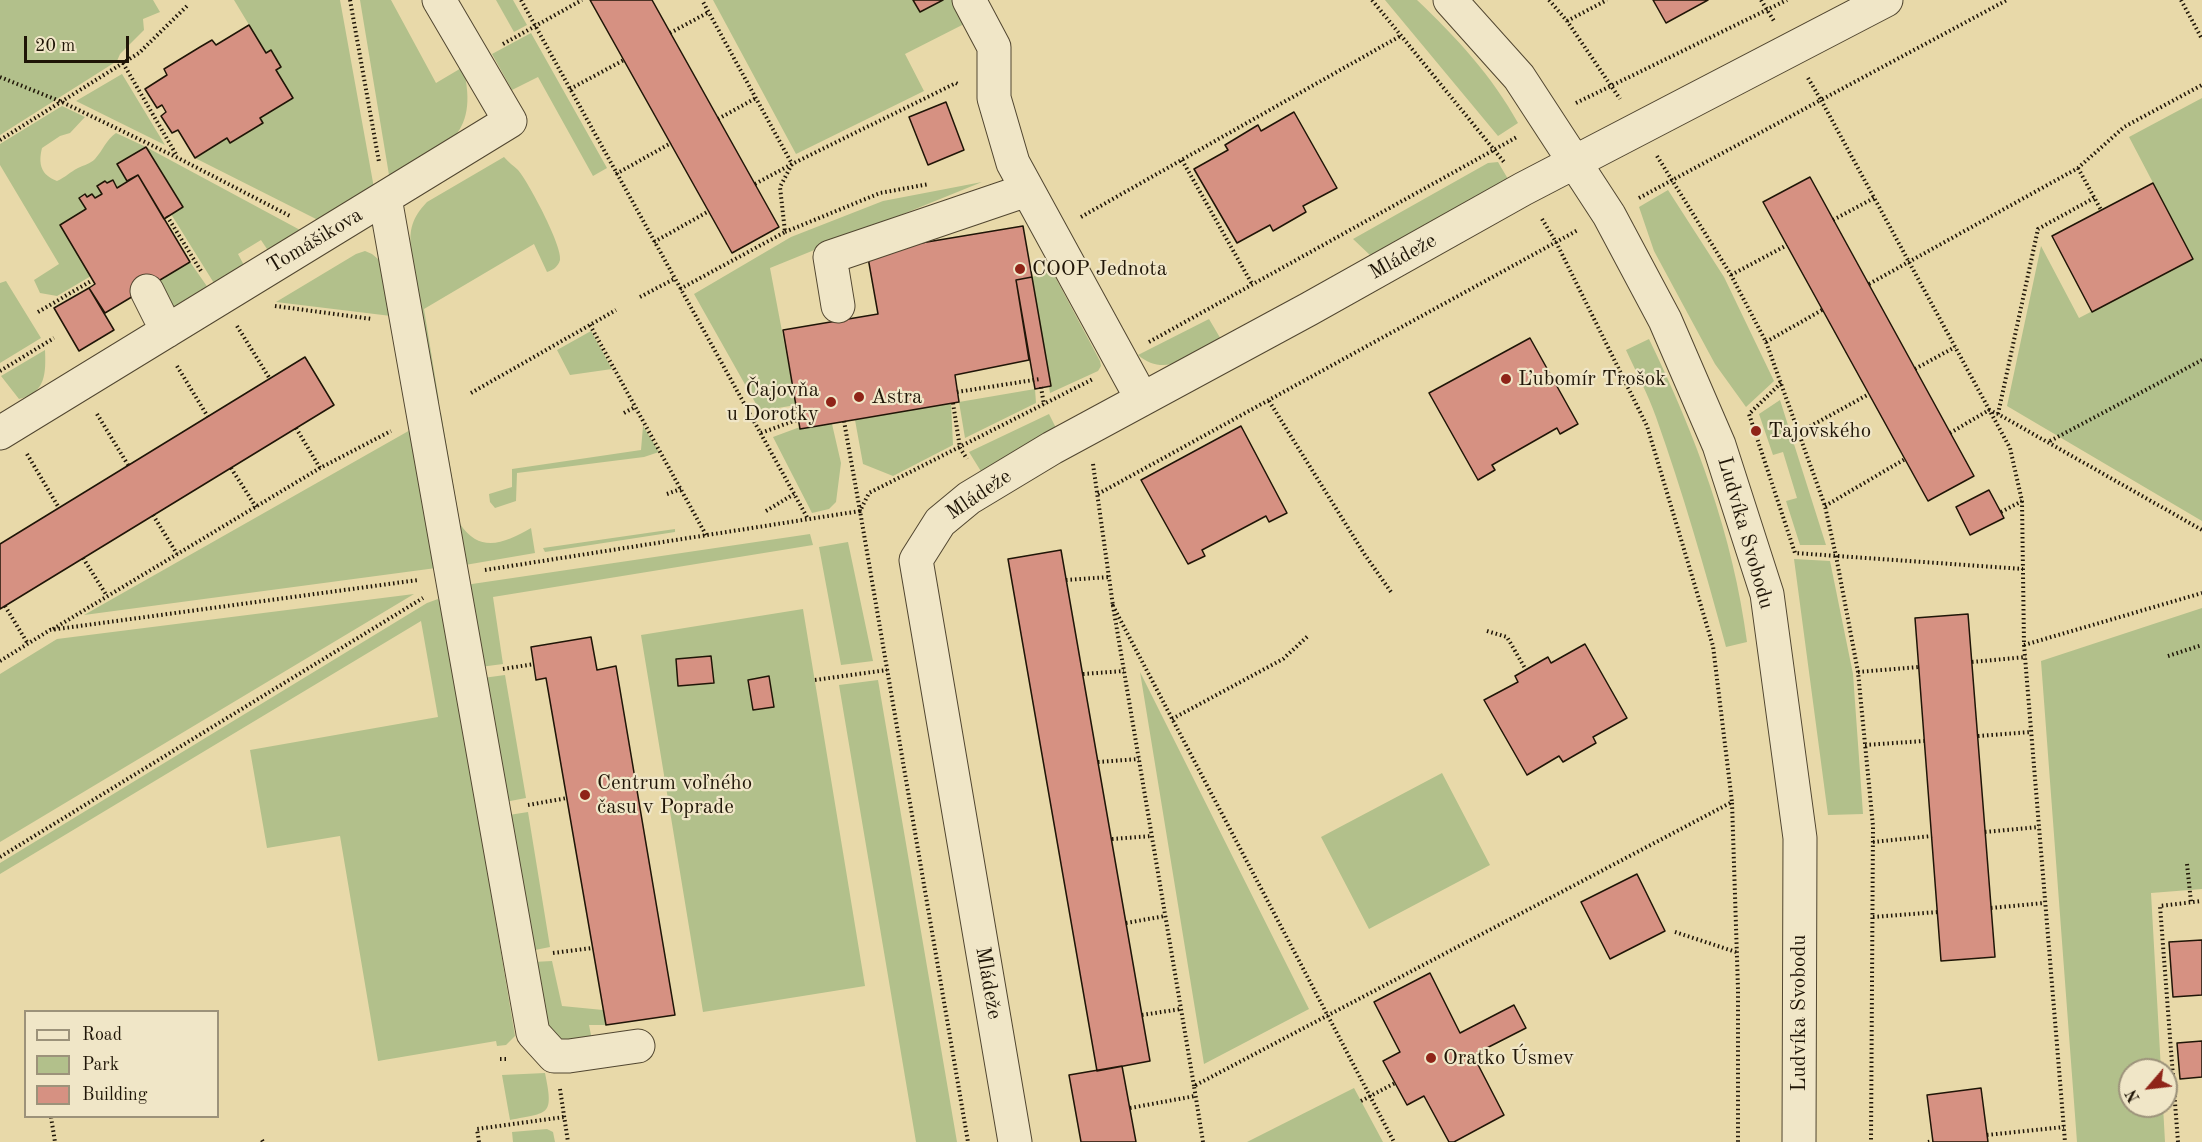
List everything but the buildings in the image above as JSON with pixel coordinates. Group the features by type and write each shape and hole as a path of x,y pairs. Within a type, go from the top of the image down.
{"street":[{"name":"Tomášikova","path":"12,441 223,314 325,234 510,121 439,0"},
{"path":"969,0 994,47 994,98 1013,163 1142,399"},
{"name":"Ludvíka Svobodu","path":"1450,0 1519,77 1609,215 1665,320 1719,445 1767,594 1800,838 1799,1142"},
{"path":"1575,162 1886,0"},
{"name":"Mládeže","path":"1015,1142 916,560 940,522 969,498 1142,399 1575,162"},
{"path":"838,306 830,257 1027,190"},
{"path":"385,198 533,1033 554,1056 638,1046"},
{"path":"147,291 170,346"}],"path":[{"path":"350,0 385,198"},
{"path":"521,0 808,519"},
{"path":"535,25 582,0"},
{"path":"702,0 792,164"},
{"path":"1372,0 1495,150 1523,189 1556,242 1647,426 1713,646 1732,802 1738,1142"},
{"path":"1567,21 1607,0"},
{"path":"1761,0 1767,9"},
{"path":"1573,105 1787,0"},
{"path":"1636,200 2007,0"},
{"path":"2181,0 2202,39"},
{"path":"0,140 139,53 188,5"},
{"path":"670,33 709,12"},
{"path":"1052,234 1402,35"},
{"path":"570,89 624,60"},
{"path":"123,63 178,158"},
{"path":"0,77 63,102 325,234"},
{"path":"755,184 956,84 994,98"},
{"path":"1869,284 2078,168 2124,127 2202,85"},
{"path":"718,118 756,98"},
{"path":"1821,100 2010,448 2022,501 2024,645 2065,1142"},
{"path":"860,511 869,493 1086,384 1119,358 1518,136"},
{"path":"616,174 671,143"},
{"path":"1182,160 1252,284"},
{"path":"785,232 780,187 792,164"},
{"path":"2078,168 2101,210"},
{"path":"680,289 785,232 880,193 935,184"},
{"path":"1833,220 1874,198"},
{"path":"1998,414 2038,230 2094,198"},
{"path":"654,242 709,211"},
{"path":"167,216 223,314 236,323 270,379"},
{"path":"1203,1142 1113,606 1098,494 1582,228"},
{"path":"1731,274 1787,245"},
{"path":"640,297 674,279"},
{"path":"38,312 69,297 91,281"},
{"path":"266,305 406,324"},
{"path":"471,393 616,310"},
{"path":"1766,342 1822,310"},
{"path":"590,324 706,535"},
{"path":"0,371 54,338"},
{"path":"170,346 208,417"},
{"path":"1915,369 1955,347"},
{"path":"2050,442 2202,360"},
{"path":"957,392 1040,379"},
{"path":"1781,383 1749,414 1795,553 2023,568"},
{"path":"1041,387 1044,405"},
{"path":"1798,433 1869,394"},
{"path":"1269,401 1365,555 1391,592"},
{"path":"953,403 960,448 986,488"},
{"path":"624,413 635,407"},
{"path":"93,408 128,465"},
{"path":"1989,410 2050,442 2202,530"},
{"path":"1950,433 1989,410"},
{"path":"761,433 799,418"},
{"path":"844,422 968,1142"},
{"path":"0,661 320,468 401,426"},
{"path":"296,428 320,468"},
{"path":"12,441 59,508"},
{"path":"1825,506 1905,459"},
{"path":"231,468 256,507"},
{"path":"667,494 681,489"},
{"path":"766,511 794,494"},
{"path":"2001,512 2022,501"},
{"path":"50,630 452,576 860,511"},
{"path":"153,515 177,554"},
{"path":"83,558 107,596"},
{"path":"0,857 431,593 452,576"},
{"path":"1066,580 1109,577"},
{"path":"2024,645 2202,593"},
{"path":"5,606 28,644"},
{"path":"1113,606 1394,1142"},
{"path":"1487,632 1507,637 1526,670"},
{"path":"1172,719 1283,659 1309,636"},
{"path":"2168,656 2202,645"},
{"path":"1972,662 2026,657"},
{"path":"504,669 534,664"},
{"path":"1858,672 1918,667"},
{"path":"815,680 887,670"},
{"path":"1083,674 1124,671"},
{"path":"1978,736 2031,732"},
{"path":"1865,746 1924,741"},
{"path":"1098,762 1139,759"},
{"path":"527,805 567,798"},
{"path":"1194,1086 1732,802"},
{"path":"1985,832 2039,827"},
{"path":"1112,838 1152,836"},
{"path":"1873,842 1932,836"},
{"path":"2187,864 2191,902"},
{"path":"2178,1142 2160,906 2202,901"},
{"path":"1991,908 2044,903"},
{"path":"1873,918 1938,912"},
{"path":"1126,922 1166,916"},
{"path":"1675,932 1736,952"},
{"path":"552,953 592,948"},
{"path":"1142,1015 1181,1009"},
{"path":"1361,1101 1395,1083"},
{"path":"1130,1108 1195,1096"},
{"path":"479,1142 477,1129 564,1117 568,1142"},
{"path":"51,1118 55,1142"},
{"path":"1987,1135 2064,1126"},
{"path":"1928,1142 1933,1141"}],"green space":[{"path":"0,0 153,0 160,12 143,19 144,30 120,54 117,61 0,135"},
{"path":"234,0 340,0 374,188 318,220 195,158 227,138 231,143 263,123 260,118 293,98 276,70 281,67 271,50 266,53"},
{"path":"360,0 391,0 436,83 463,67 467,91 466,111 462,126 453,139 390,181"},
{"path":"496,0 513,0 527,25 514,32"},
{"path":"713,0 959,0 970,21 905,54 924,91 796,154"},
{"path":"1385,0 1417,0 1472,58 1497,89 1518,123 1498,136"},
{"path":"531,33 607,168 593,176 538,77 512,90 492,54"},
{"path":"122,74 165,145 76,101"},
{"path":"2202,98 2202,521 2007,406 2041,246 2079,318 2193,259 2129,137"},
{"path":"62,106 85,117 70,133 60,136 42,148 40,159 42,168 52,179 57,181 93,161 116,133 146,147 117,164 127,181 117,188 113,180 97,185 102,194 95,198 92,194 80,198 86,209 60,225 91,276 57,296 40,293 34,280 59,264 0,165 0,144"},
{"path":"146,147 302,231 269,252 261,240 238,254 246,269 217,288 171,214 183,206"},
{"path":"504,157 523,176 551,229 560,260 555,268 547,272 534,244 424,309 439,401 435,402 411,250 413,224 427,202"},
{"path":"1498,162 1508,179 1372,257 1353,239 1488,163"},
{"path":"982,182 770,268 796,405 760,411 694,294 791,237 883,201"},
{"path":"1668,190 1724,277 1774,381 1746,407 1715,364 1654,251 1639,207"},
{"path":"365,251 384,264 391,316 276,302 356,254"},
{"path":"190,262 211,292 175,315 156,282"},
{"path":"1052,271 1101,366 1098,371 1050,393 1032,277"},
{"path":"6,281 41,338 0,363 0,283"},
{"path":"1209,319 1222,341 1191,357 1170,365 1159,365 1148,362 1138,355"},
{"path":"591,331 612,369 570,375 557,350"},
{"path":"1649,339 1682,412 1710,487 1732,563 1747,642 1726,647 1666,446 1649,400 1626,350"},
{"path":"45,350 44,374 39,387 35,392 19,399 1,376"},
{"path":"1035,389 1036,403 965,438 959,402"},
{"path":"1780,400 1826,545 1800,545 1786,501 1797,498 1783,452 1773,455 1759,414"},
{"path":"951,403 953,445 893,476 863,464 855,420"},
{"path":"441,413 460,524 476,539 493,543 512,538 531,528 535,553 465,565 437,414"},
{"path":"1049,414 1058,432 982,473 969,452"},
{"path":"832,424 841,463 836,502 829,509 812,513 773,437 800,427"},
{"path":"643,426 659,452 644,457 517,473 516,501 495,508 490,502 489,494 512,487 512,469 641,450"},
{"path":"412,429 436,568 84,615"},
{"path":"675,529 675,532 545,552 543,548"},
{"path":"810,534 813,545 493,597 503,664 480,667 469,585"},
{"path":"848,542 873,661 841,665 819,547"},
{"path":"1794,559 1830,561 1853,674 1863,814 1828,815"},
{"path":"414,594 0,842 0,674 57,639"},
{"path":"438,599 443,607 515,1036 506,1045 497,1046 496,1041 378,1061 340,836 267,848 250,750 438,717 421,621 0,874 0,863 427,603"},
{"path":"2202,608 2202,889 2151,893 2160,1058 2118,1058 2118,1118 2164,1118 2165,1142 2077,1142 2041,661"},
{"path":"803,609 865,986 703,1012 641,635"},
{"path":"1140,672 1309,1009 1204,1064"},
{"path":"505,675 526,798 505,802 483,678"},
{"path":"878,680 957,1142 916,1142 839,685"},
{"path":"1442,773 1490,865 1369,929 1321,837"},
{"path":"528,812 550,947 530,951 509,815"},
{"path":"552,961 562,1006 603,1010 606,1025 589,1025 593,1045 562,1040 548,1026 533,962"},
{"path":"545,1073 549,1098 546,1110 510,1120 502,1075"},
{"path":"1354,1088 1383,1142 1247,1142"},
{"path":"547,1129 553,1132 555,1142 513,1142 512,1132"}],"place":[{"name":"COOP Jednota","path":"1020,269"},
{"name":"Ľubomír Trošok","path":"1506,379"},
{"name":"Astra","path":"859,397"},
{"name":"Čajovňa u Dorotky","path":"831,402"},
{"name":"Tajovského","path":"1756,431"},
{"name":"Centrum voľného času v Poprade","path":"585,795"},
{"name":"Oratko Úsmev","path":"1431,1058"}]}
